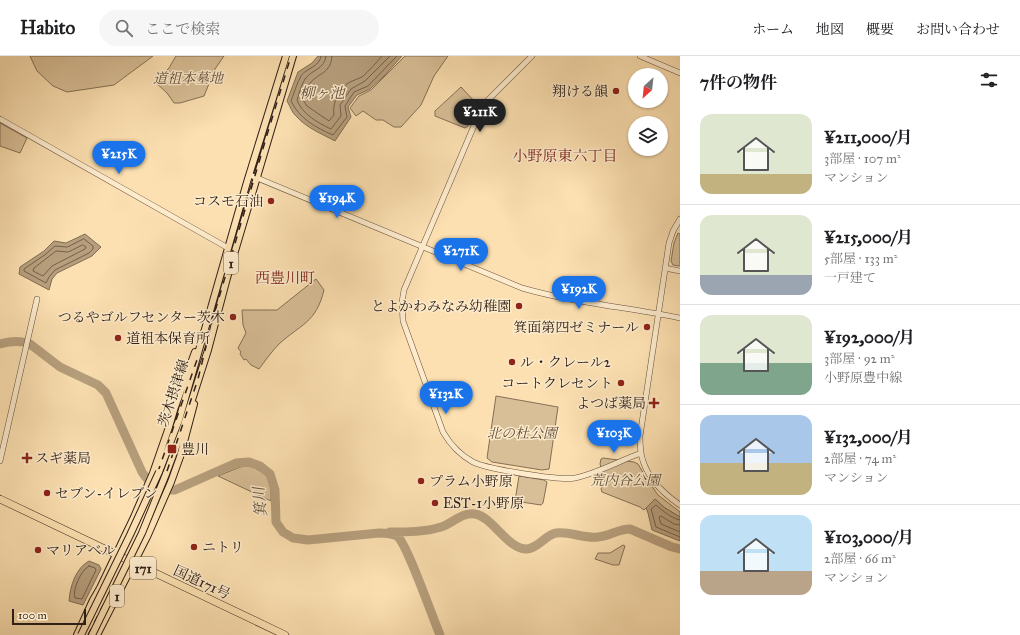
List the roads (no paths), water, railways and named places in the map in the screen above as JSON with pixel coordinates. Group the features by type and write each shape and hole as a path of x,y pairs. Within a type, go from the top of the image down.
{"highway":[{"name":"国道171号","path":"0,499 285,635"}],"main road":[{"name":"茨木摂津線","path":"82,635 136,523 179,420 228,248 286,56"},
{"name":"茨木摂津線","path":"92,635 142,533 182,431 208,350 227,278 293,56"},
{"name":"1","path":"99,633 147,537 171,482 180,457 208,350"},
{"name":"1","path":"76,635 156,472"}],"street":[{"path":"532,56 485,103 470,133 404,290 401,312 403,321 443,432 450,444 473,462 489,467 561,478 573,478 641,454"},
{"path":"640,56 680,73"},
{"path":"0,118 228,248"},
{"path":"250,175 506,282 537,293 680,318"},
{"path":"680,219 673,231 669,243 640,436 641,454 646,469 660,489 680,505"},
{"path":"665,268 680,271"},
{"path":"0,461 37,299"}],"water":[{"name":"柳ヶ池","path":"318,56 402,56 370,89 357,95 348,107 351,117 335,141 301,121 294,114 287,101 298,72 312,63"},
{"path":"85,234 101,247 92,256 57,273 52,279 49,290 19,274 20,267 44,251 54,241 66,243"},
{"path":"655,499 665,508 680,517 680,541 652,530 646,508"},
{"path":"89,561 99,565 101,569 83,605 69,601 74,578 84,564"}],"waterway":[{"name":"箕川","path":"0,344 15,341 30,344 60,367 98,385 106,393 142,472 152,484 160,488 175,490 236,463 249,462 260,466 270,474 275,490 276,522 283,532 293,538 308,540 379,533 397,536 407,552 440,635"},
{"path":"390,532 435,529 458,518 475,514 482,516 507,539 520,548 531,548 552,534 556,533 593,537 630,529 680,549"}],"railway":[{"path":"88,635 142,529 162,486 198,379 213,318 291,56"},
{"path":"138,525 199,354"}],"place":[{"name":"翔ける韻","path":"616,91"},
{"name":"コスモ石油","path":"271,201"},
{"name":"とよかわみなみ幼稚園","path":"519,306"},
{"name":"つるやゴルフセンター茨木","path":"233,317"},
{"name":"箕面第四ゼミナール","path":"647,327"},
{"name":"道祖本保育所","path":"118,338"},
{"name":"ル・クレール2","path":"512,362"},
{"name":"コートクレセント","path":"621,383"},
{"name":"よつば薬局","path":"654,403"},
{"name":"豊川","path":"172,449"},
{"name":"スギ薬局","path":"27,458"},
{"name":"プラム小野原","path":"421,481"},
{"name":"セブン-イレブン","path":"47,493"},
{"name":"EST-1小野原","path":"435,503"},
{"name":"ニトリ","path":"194,547"},
{"name":"マリアベル","path":"38,550"}],"district":[{"name":"小野原東六丁目","path":"565,156"},
{"name":"西豊川町","path":"285,278"}],"park label":[{"name":"道祖本墓地","path":"188,78"},
{"name":"北の杜公園","path":"522,433"},
{"name":"荒内谷公園","path":"625,480"}]}
